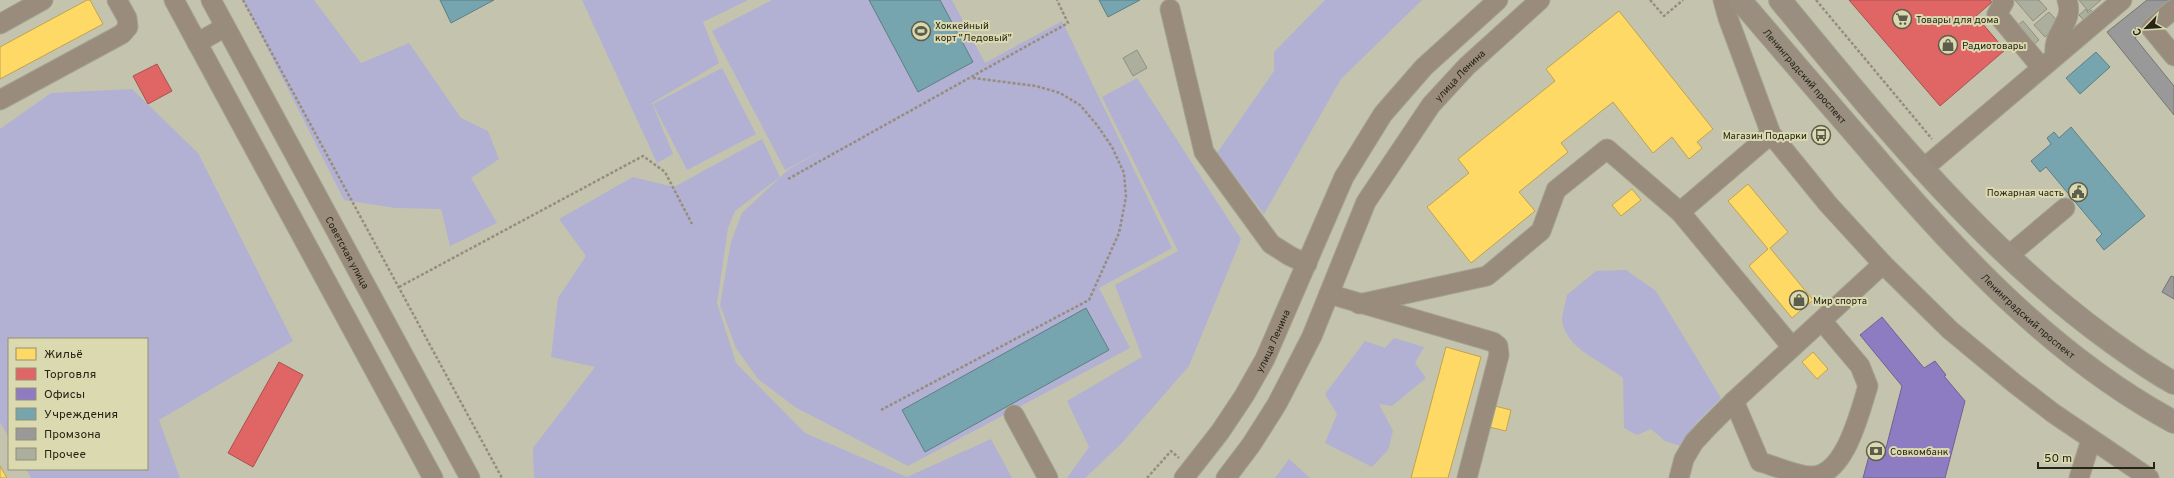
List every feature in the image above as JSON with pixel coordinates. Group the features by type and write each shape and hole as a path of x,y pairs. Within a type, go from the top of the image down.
{"main road":[{"name":"Ленинградский проспект","path":"1740,0 1901,188 1995,288 2047,335 2096,374 2148,408 2174,422"},
{"path":"1780,0 1924,168 2008,256 2083,321 2174,383"},
{"path":"1901,188 1924,168"}],"street":[{"path":"0,24 43,0"},
{"path":"0,100 122,34 128,27 127,18 117,0"},
{"path":"174,0 433,478"},
{"name":"Советская улица","path":"211,0 470,478"},
{"name":"улица Ленина","path":"1184,478 1220,432 1244,396 1265,359 1338,189 1383,114 1424,66 1498,0"},
{"name":"улица Ленина","path":"1226,478 1252,444 1278,404 1312,336 1366,202 1431,105 1467,66 1540,0"},
{"path":"1723,0 1728,18 1771,134 1828,204 1883,264 1950,330 2047,409 2149,478"},
{"path":"2002,0 2004,2 1997,14 2041,67"},
{"path":"2055,55 2054,43 2069,16 2067,0"},
{"path":"1924,168 2055,55 2122,0"},
{"path":"1170,9 1204,152 1271,244 1290,256 1307,264"},
{"path":"2174,9 2151,28 2174,56"},
{"path":"197,43 225,27"},
{"path":"1680,212 1771,134"},
{"path":"1359,304 1487,276 1541,231 1556,190 1608,149 1680,212 1792,347"},
{"path":"1338,189 1366,202"},
{"path":"2008,256 2065,208"},
{"path":"1679,478 1684,459 1694,442 1734,401 1883,264"},
{"path":"1329,294 1492,342 1498,346 1499,355 1467,478"},
{"path":"1734,401 1760,470 1812,477 1825,472 1839,462 1846,450 1868,386 1860,366 1822,321"},
{"path":"1014,415 1048,478"},
{"path":"2080,478 2091,440"}],"path":[{"path":"243,0 502,478"},
{"path":"788,180 973,78 1068,23 1057,0"},
{"path":"1650,0 1664,16 1683,0"},
{"path":"1816,0 1943,152"},
{"path":"881,410 1089,300 1119,233 1126,197 1124,173 1098,125 1080,105 1060,93 1036,86 973,78"},
{"path":"399,287 643,156 665,172 692,224"}],"shaded area":[{"path":"243,0 314,0 361,63 409,43 461,118 488,131 499,159 471,178 497,223 450,246 441,209 395,208 344,200"},
{"path":"582,0 748,0 703,22 719,63 652,103 673,154 657,163"},
{"path":"772,0 952,0 985,63 1062,21 1172,248 1099,288 1130,348 908,466 795,407 758,379 736,348 720,305 731,242 742,213 789,169 836,143 785,170 712,31"},
{"path":"1325,0 1422,0 1341,79 1264,214 1217,153 1274,71 1274,52"},
{"path":"722,68 756,134 687,170 653,104"},
{"path":"1137,78 1241,239 1189,366 1121,444 1085,478 1067,478 1089,447 1067,401 1142,357 1115,285 1178,251 1102,97"},
{"path":"132,89 198,153 293,341 159,420 180,478 31,478 27,470 148,470 148,338 8,338 8,436 0,422 0,129 51,93"},
{"path":"762,139 780,177 735,211 728,228 717,303 736,363 805,433 907,477 991,439 1012,478 534,478 533,448 595,367 551,357 558,298 586,256 559,219 633,177 674,187"},
{"path":"1626,270 1656,291 1721,398 1696,423 1681,446 1665,441 1651,429 1637,435 1624,428 1623,378 1580,349 1567,334 1562,322 1567,295 1596,271"},
{"path":"1394,338 1424,347 1415,363 1426,378 1392,406 1379,404 1393,431 1388,450 1372,467 1325,443 1337,414 1325,394 1365,341 1385,348"},
{"path":"1289,459 1310,478 1275,478"}],"building: Жильё":[{"path":"87,0 90,0 103,24 0,79 0,47"},
{"path":"1619,11 1713,129 1697,142 1702,148 1689,159 1672,137 1653,153 1613,102 1561,143 1568,152 1519,192 1535,211 1471,263 1427,207 1469,173 1458,159 1555,81 1546,69"},
{"path":"1748,184 1788,232 1770,248 1813,300 1792,318 1749,266 1768,249 1728,201"},
{"path":"1632,189 1641,200 1621,216 1612,205"},
{"path":"1446,347 1481,357 1448,478 1411,478"},
{"path":"1813,352 1828,369 1817,379 1802,362"},
{"path":"1495,406 1511,410 1506,431 1489,427"},
{"path":"0,466 7,478 0,478"}],"building: Торговля":[{"path":"1849,0 1990,0 1992,2 1976,16 2005,50 1940,106"},
{"path":"157,64 172,91 148,104 133,76"},
{"path":"279,362 303,375 253,467 228,453"}],"building: Офисы":[{"path":"1882,317 1924,368 1935,361 1946,375 1944,376 1965,401 1945,478 1863,478 1872,445 1886,448 1902,386 1860,335"}],"building: Учреждения":[{"path":"440,0 494,0 451,23"},
{"name":"Хоккейный корт \"Ледовый\"","path":"869,0 940,0 973,62 918,92"},
{"path":"1099,0 1140,0 1108,17"},
{"path":"2096,52 2110,67 2080,94 2066,78"},
{"path":"2071,127 2145,216 2104,250 2096,240 2102,234 2046,167 2040,172 2031,161 2051,144 2047,138 2054,132 2059,138"},
{"path":"1086,308 1109,350 925,452 902,410"}],"building: Промзона":[{"path":"2147,0 2174,0 2135,38 2174,86 2174,115 2107,32"},
{"path":"2171,276 2174,277 2174,299 2162,292"}],"building: Прочее":[{"path":"2015,0 2039,0 2047,9 2033,21"},
{"path":"2079,0 2101,0 2088,11"},
{"path":"2086,9 2088,13 2091,10 2096,16 2087,24 2079,15"},
{"path":"2049,12 2060,24 2045,37 2034,25"},
{"path":"2023,21 2039,40 2029,49 2012,30"},
{"path":"1137,50 1147,68 1133,76 1123,58"}],"place":[{"name":"Товары для дома","path":"1902,19"},
{"name":"Хоккейный корт \"Ледовый\"","path":"921,31"},
{"name":"Радиотовары","path":"1948,45"},
{"name":"Магазин Подарки","path":"1821,135"},
{"name":"Пожарная часть","path":"2078,192"},
{"name":"Мир спорта","path":"1799,300"},
{"name":"Совкомбанк","path":"1876,451"}]}
